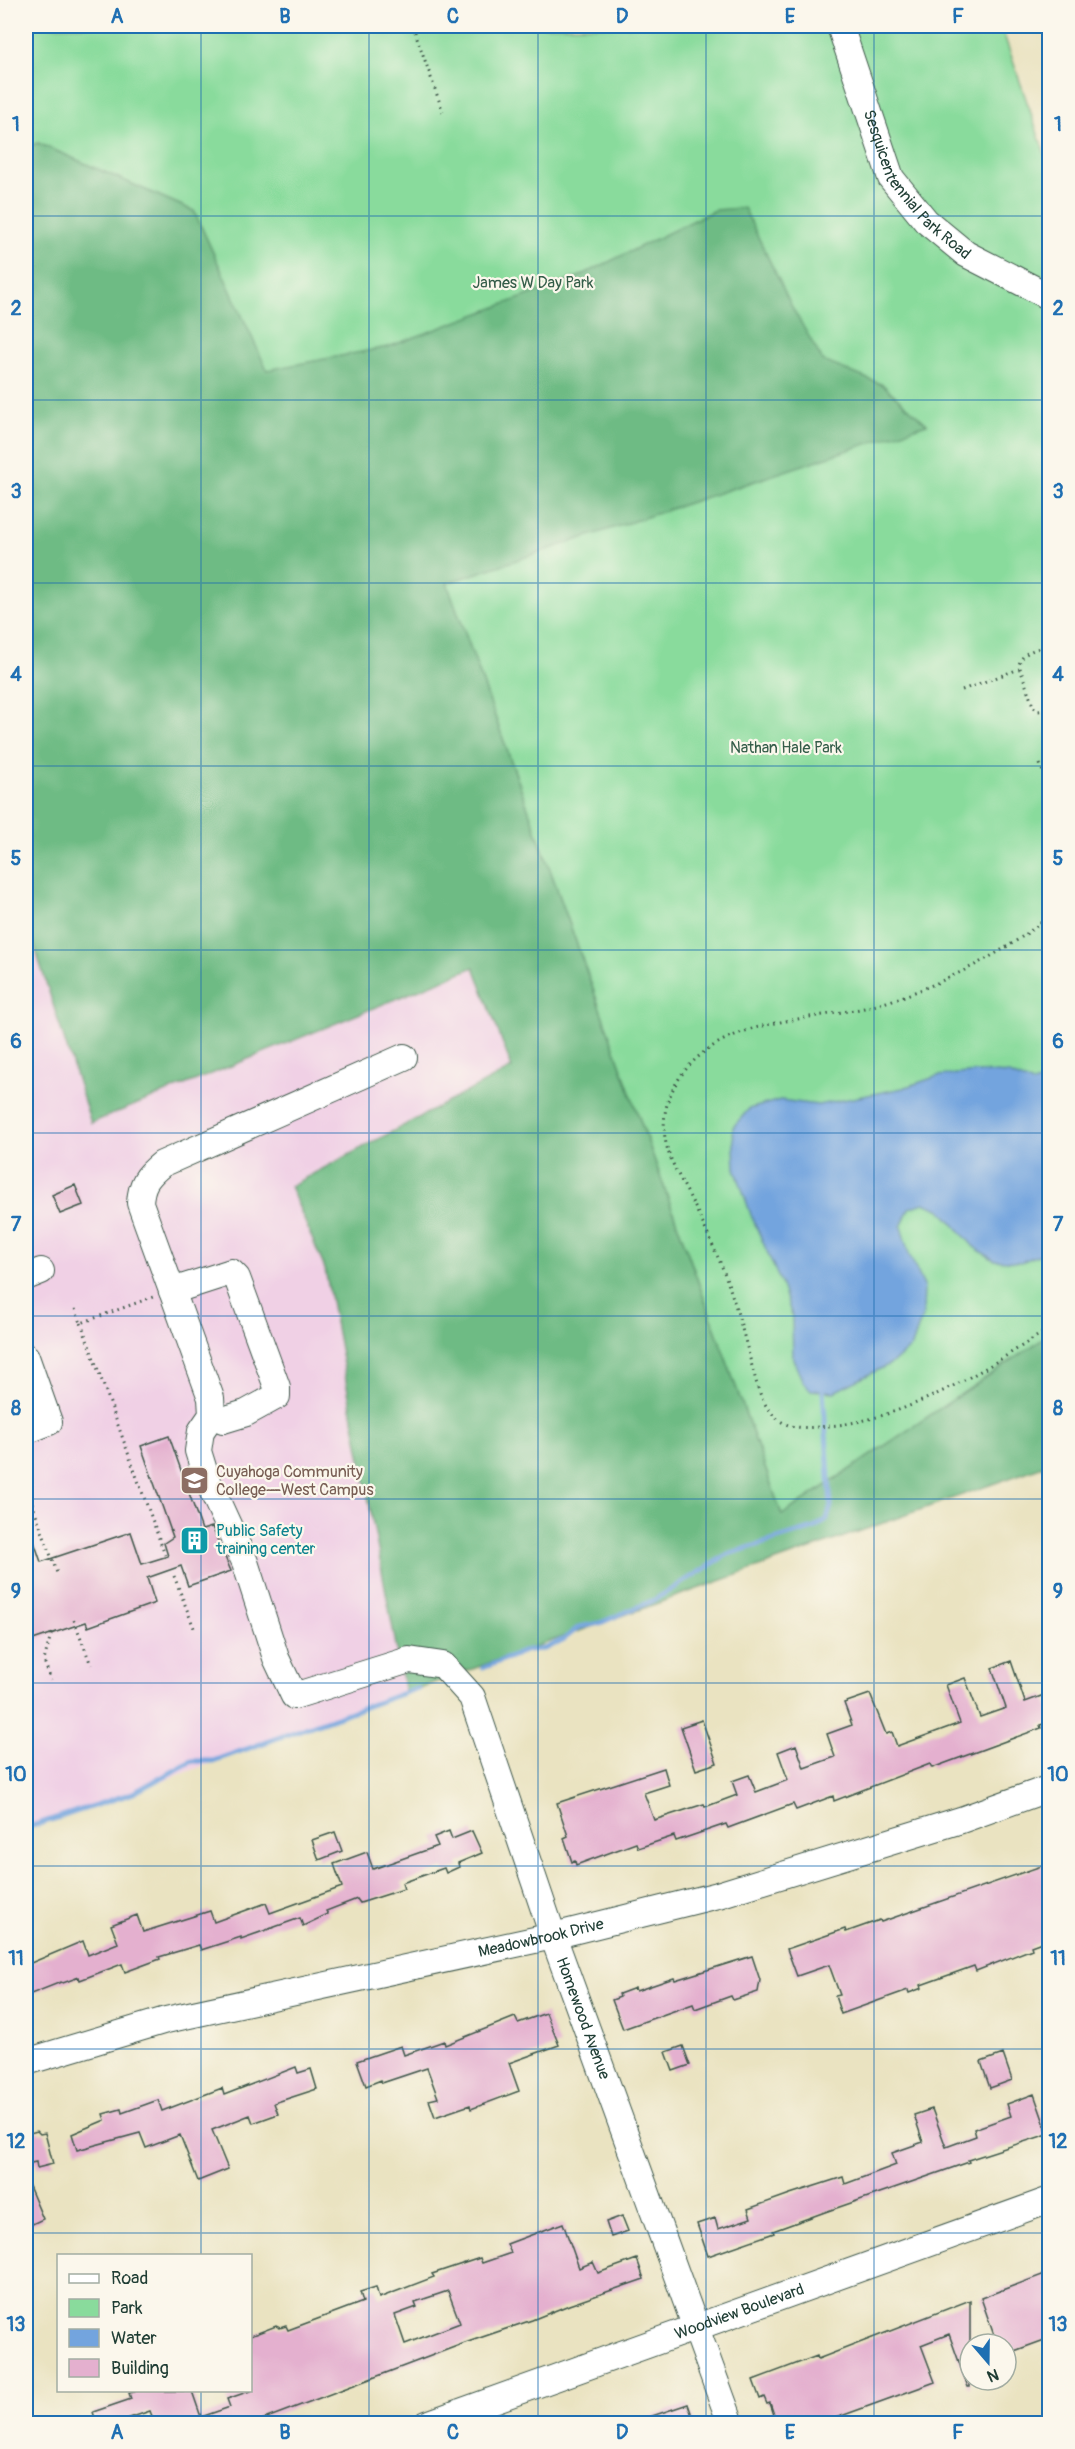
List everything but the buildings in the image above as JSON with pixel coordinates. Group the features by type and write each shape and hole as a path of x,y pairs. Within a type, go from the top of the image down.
{"street":[{"name":"Sesquicentennial Park Road","path":"840,26 891,178 926,221 966,254 1050,297"},
{"path":"172,1291 231,1272 237,1278 277,1387 277,1396 246,1413 223,1420 212,1415 212,1398 172,1291 140,1203 141,1190 147,1176 162,1164 404,1057"},
{"path":"26,1357 49,1422 26,1431"},
{"name":"Homewood Avenue","path":"212,1415 201,1431 198,1451 206,1477 245,1562 276,1658 294,1696 409,1660 443,1665 472,1697 553,1936 730,2424"},
{"name":"Meadowbrook Drive","path":"26,2062 166,2020 553,1936 718,1895 960,1820 1050,1788"},
{"name":"Woodview Boulevard","path":"427,2424 1050,2200"}],"path":[{"path":"413,26 443,112"},
{"path":"1050,645 1023,655 1019,661 1035,709 1050,710"},
{"path":"962,690 1020,669"},
{"path":"1040,764 1050,791"},
{"path":"1050,914 1016,940 984,959 956,975 915,992 870,1006 759,1027 733,1035 692,1064 681,1076 667,1100 664,1115 668,1152 720,1263 741,1322 762,1400 777,1418 789,1425 809,1428 868,1421 908,1407 950,1387 1050,1328"},
{"path":"81,1323 172,1291"},
{"path":"75,1309 165,1555"},
{"path":"26,1486 57,1573"},
{"path":"174,1576 194,1628"},
{"path":"74,1620 91,1665"},
{"path":"51,1634 44,1660 51,1680"}],"shaded area":[{"name":"Cuyahoga Community College—West Campus","path":"26,920 91,1123 474,967 513,1068 290,1186 325,1269 405,1693 26,1830"}],"green space":[{"path":"26,26 1001,26 1050,169 1049,1335 782,1515 447,583 266,370 194,211 38,143 26,147"},
{"path":"38,143 194,211 267,370 388,347 578,277 715,210 744,208 793,309 823,361 883,385 927,424 447,583 782,1515 1049,1335 1049,1464 405,1693 325,1269 290,1186 512,1068 474,967 91,1123 26,920 26,147"}],"water":[{"path":"1049,1065 1049,1251 1021,1262 994,1260 974,1247 941,1210 924,1203 909,1208 901,1227 909,1254 924,1286 923,1314 912,1346 894,1362 834,1392 811,1390 803,1382 793,1359 792,1316 783,1288 751,1215 735,1168 733,1127 749,1109 780,1100 818,1105 903,1088 938,1076 978,1072 1009,1074 1033,1084 1042,1081"}],"waterway":[{"path":"483,1668 527,1650 544,1649 564,1639 579,1627 600,1623 654,1600 728,1554 814,1528 827,1519 831,1506 823,1391"},
{"path":"26,1828 133,1793 192,1761 213,1761 418,1688"}],"place":[{"name":"Cuyahoga Community College—West Campus","path":"195,1481"},
{"name":"Public Safety training center","path":"195,1540"}],"park label":[{"name":"James W Day Park","path":"533,283"},
{"name":"Nathan Hale Park","path":"786,748"}]}
